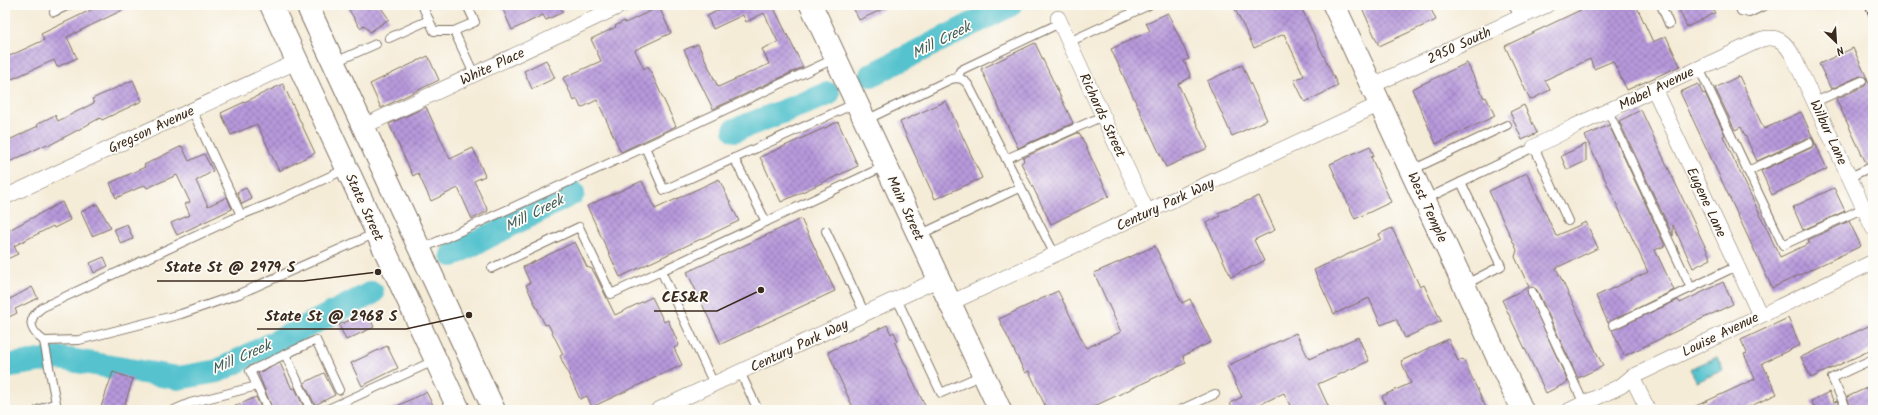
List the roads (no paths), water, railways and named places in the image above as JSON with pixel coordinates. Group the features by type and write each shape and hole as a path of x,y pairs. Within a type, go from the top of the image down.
{"main road":[{"name":"State Street","path":"271,5 459,410"},
{"path":"307,5 362,127 494,410"},
{"name":"Main Street","path":"811,5 1000,410"},
{"name":"West Temple","path":"1334,5 1522,410"}],"street":[{"name":"White Place","path":"362,127 622,5"},
{"name":"2950 South","path":"1375,95 1516,11 1547,5"},
{"name":"Richards Street","path":"1059,20 1147,212"},
{"name":"Mabel Avenue","path":"1534,147 1762,39 1772,37 1780,40"},
{"name":"Wilbur Lane","path":"1780,40 1790,49 1873,228"},
{"name":"Gregson Avenue","path":"5,197 298,61"},
{"name":"Eugene Lane","path":"1654,89 1760,315"},
{"name":"Century Park Way","path":"950,303 1147,212 1375,95"},
{"name":"Louise Avenue","path":"1570,410 1621,386 1632,377 1873,262"},
{"name":"Century Park Way","path":"658,410 939,280"},
{"path":"1632,377 1648,410"}],"lane":[{"path":"54,12 69,5"},
{"path":"422,5 434,31 454,31 475,22 467,5"},
{"path":"1069,42 1149,5"},
{"path":"1660,5 1669,24"},
{"path":"1739,5 1742,11 1749,13 1766,5"},
{"path":"389,38 429,20"},
{"path":"958,78 960,71 1059,20"},
{"path":"454,31 474,74"},
{"path":"334,63 376,44"},
{"path":"419,250 645,148 836,58"},
{"path":"1699,68 1783,245 1864,208"},
{"path":"645,148 664,190 734,158 861,111 951,79 958,78 964,80 969,86 1055,255"},
{"path":"1815,102 1862,80"},
{"path":"192,110 241,215"},
{"path":"1608,111 1691,288"},
{"path":"1006,159 1103,116"},
{"path":"1411,170 1507,125"},
{"path":"1748,171 1809,143"},
{"path":"1424,200 1534,147 1568,221"},
{"path":"734,158 766,222"},
{"path":"492,268 579,227 611,294 886,166"},
{"path":"1850,177 1873,166"},
{"path":"38,410 56,403 44,341 33,330 31,321 34,313 43,306 241,215 272,203 347,169"},
{"path":"1461,182 1501,266 1464,285"},
{"path":"918,235 1020,187"},
{"path":"826,231 864,314"},
{"path":"44,341 79,340 182,314 240,294 377,232"},
{"path":"1613,325 1737,266"},
{"path":"661,271 714,384"},
{"path":"1532,292 1584,404"},
{"path":"897,299 941,393 984,374"},
{"path":"268,410 250,371 316,340 339,390"},
{"path":"285,354 311,410"},
{"path":"1847,410 1832,378 1873,359"},
{"path":"326,410 436,360"},
{"path":"740,372 758,410"},
{"path":"174,410 190,403 257,386"},
{"path":"1180,410 1215,394"}],"water":[{"path":"1717,357 1723,370 1697,382 1690,369"}],"waterway":[{"name":"Mill Creek","path":"871,75 1010,5"},
{"name":"Mill Creek","path":"735,130 828,94"},
{"name":"Mill Creek","path":"452,255 573,193"},
{"name":"Mill Creek","path":"5,366 58,358 178,378 218,371 372,293"}],"tram line":[{"path":"1864,5 1873,24"}],"place":[{"name":"State St @ 2979 S","path":"378,272"},
{"name":"CES&R","path":"761,290"},
{"name":"State St @ 2968 S","path":"469,315"}]}
